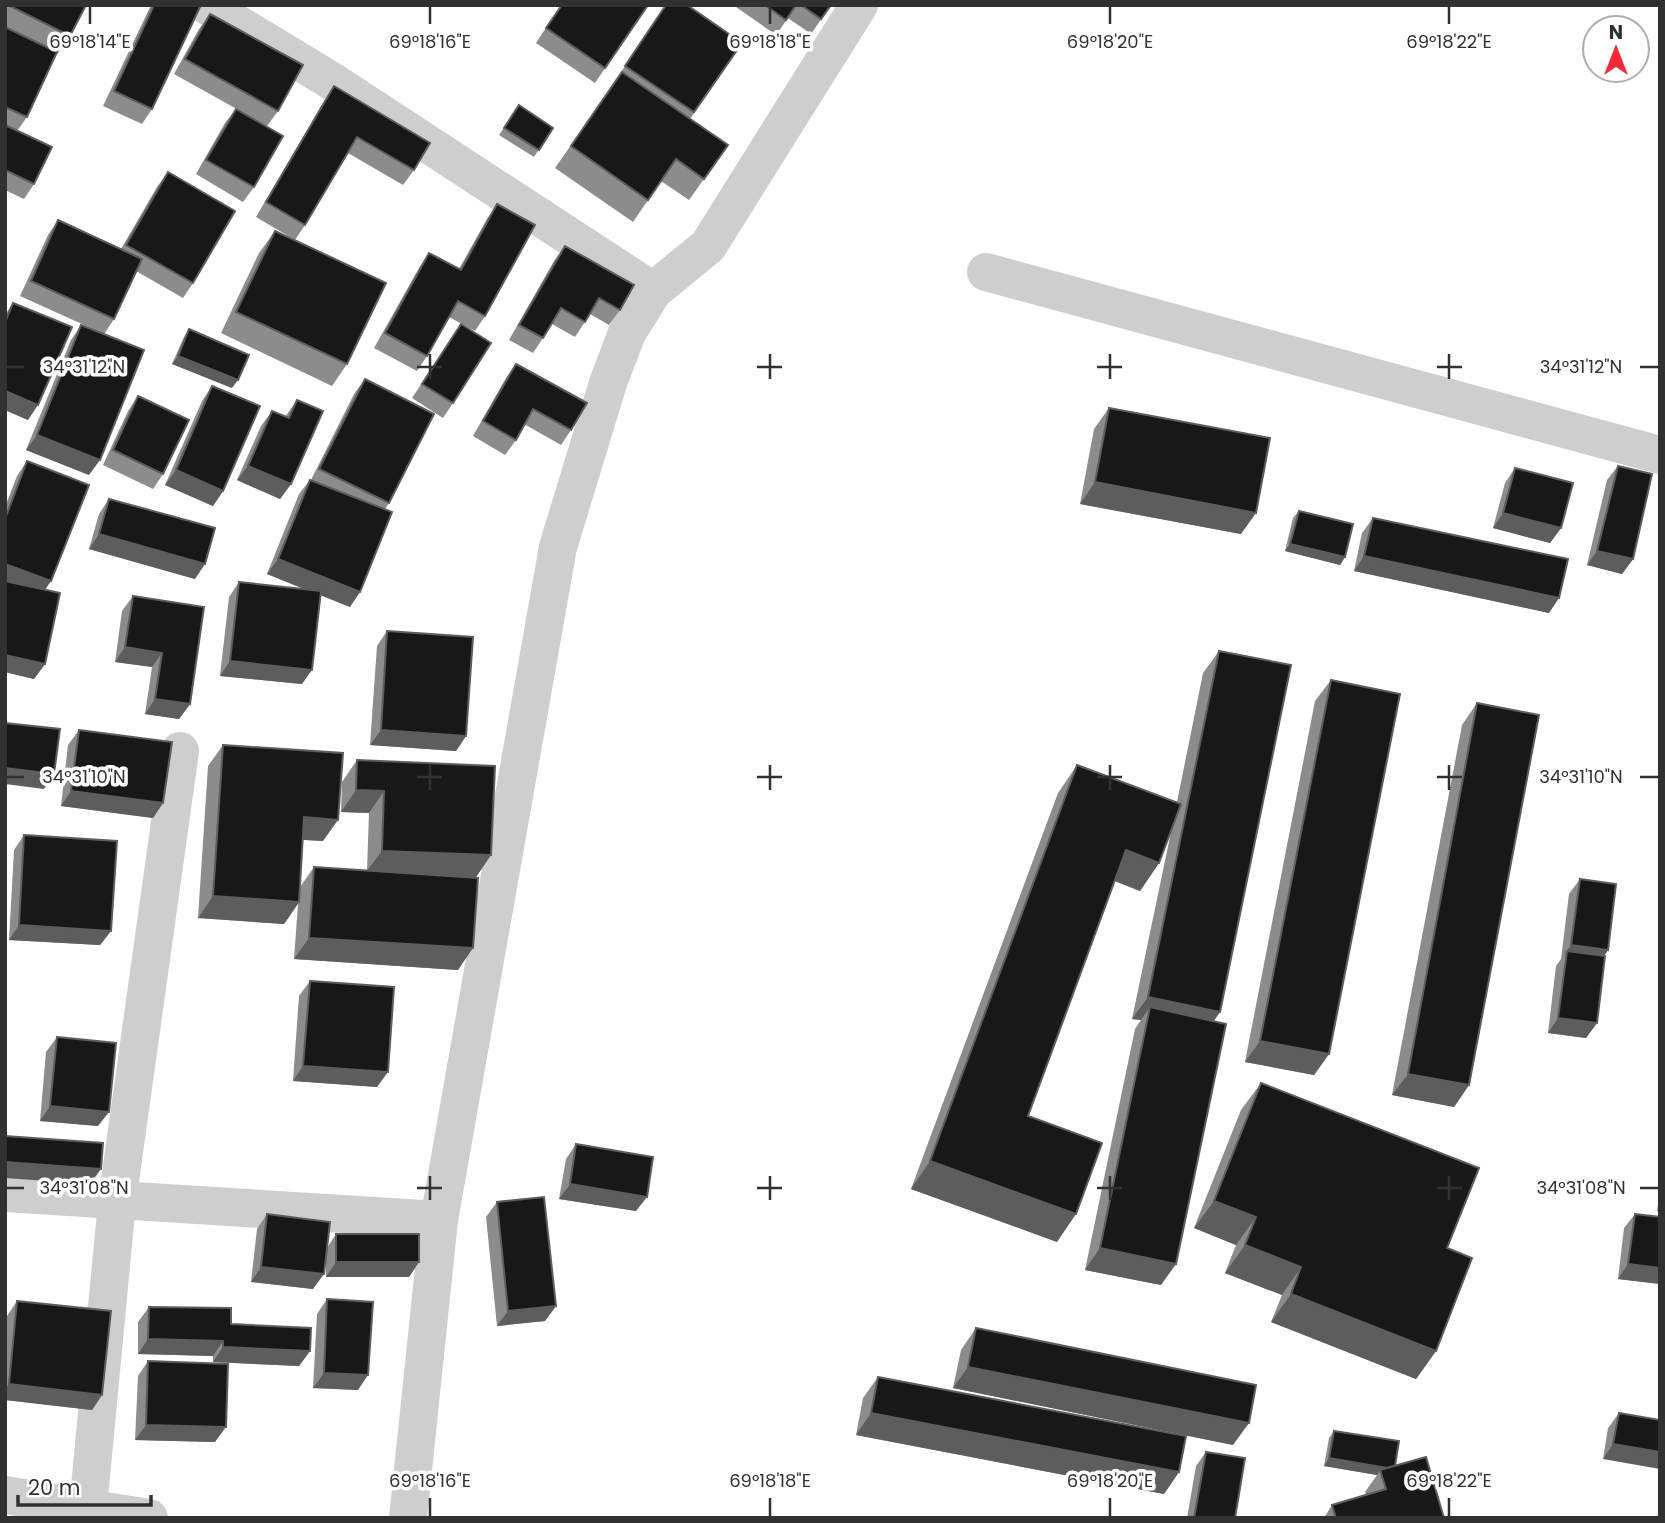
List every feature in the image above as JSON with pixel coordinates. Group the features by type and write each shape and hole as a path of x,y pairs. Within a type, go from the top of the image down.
{"street":[{"path":"206,5 330,80 653,291"},
{"path":"408,1518 439,1220 558,547 608,383 627,333 653,291 708,246 859,5"},
{"path":"986,272 1660,454"},
{"path":"88,1508 117,1202 180,751"},
{"path":"5,1193 439,1220"},
{"path":"5,1494 149,1518"}],"building":[{"path":"8,5 86,5 70,36"},
{"path":"154,5 200,7 152,109 114,91"},
{"path":"562,5 648,5 605,68 546,28"},
{"path":"666,5 687,5 742,43 694,112 625,66"},
{"path":"765,5 796,5 786,20"},
{"path":"801,5 831,5 821,19"},
{"path":"210,14 303,65 278,111 185,59"},
{"path":"5,27 57,52 27,117 5,107"},
{"path":"622,72 728,145 704,179 676,159 648,200 571,146"},
{"path":"334,86 430,143 414,170 357,137 305,225 266,202"},
{"path":"519,105 553,128 539,150 504,128"},
{"path":"236,109 283,136 254,187 206,160"},
{"path":"5,125 52,147 34,184 5,170"},
{"path":"168,172 235,211 193,283 126,245"},
{"path":"497,204 535,225 485,316 458,301 427,356 385,333 429,253 461,270"},
{"path":"58,220 142,259 114,319 31,281"},
{"path":"275,231 386,283 347,364 236,312"},
{"path":"565,246 634,285 620,310 599,298 585,322 561,308 543,338 519,325"},
{"path":"13,303 72,327 38,405 5,391 5,322"},
{"path":"461,324 491,343 453,403 422,384"},
{"path":"81,325 144,350 100,460 37,435"},
{"path":"189,329 249,355 238,380 178,356"},
{"path":"516,364 587,403 571,430 533,409 516,440 483,421"},
{"path":"365,379 434,414 389,503 319,469"},
{"path":"212,386 260,406 223,491 176,470"},
{"path":"138,396 189,420 163,474 113,450"},
{"path":"297,400 323,411 291,484 248,466 272,411 289,418"},
{"path":"1109,408 1270,438 1256,513 1095,482"},
{"path":"27,461 89,485 51,581 5,564 5,519"},
{"path":"1618,466 1652,474 1633,559 1597,551"},
{"path":"1515,468 1573,483 1561,528 1503,513"},
{"path":"310,480 392,512 360,592 278,559"},
{"path":"109,499 215,528 205,564 99,534"},
{"path":"1299,511 1353,524 1345,557 1290,544"},
{"path":"1373,518 1568,559 1559,598 1364,556"},
{"path":"5,581 60,593 45,664 5,655"},
{"path":"239,582 321,591 312,670 230,661"},
{"path":"133,596 204,607 190,704 155,699 162,653 125,647"},
{"path":"387,631 473,637 466,736 381,730"},
{"path":"1219,651 1291,665 1220,1012 1148,997"},
{"path":"1331,680 1400,694 1329,1054 1260,1041"},
{"path":"1477,703 1539,715 1469,1085 1408,1074"},
{"path":"5,723 60,729 54,774 5,768"},
{"path":"79,730 172,742 163,803 71,791"},
{"path":"223,745 343,753 338,820 304,817 299,902 213,896"},
{"path":"357,760 495,766 491,855 382,851 384,791 356,790"},
{"path":"1077,765 1181,804 1159,863 1126,850 1028,1116 1102,1143 1076,1214 930,1161"},
{"path":"24,835 117,841 111,931 19,925"},
{"path":"314,867 478,878 473,948 309,938"},
{"path":"1580,879 1616,884 1608,950 1571,945"},
{"path":"1567,951 1605,956 1597,1023 1558,1018"},
{"path":"310,981 394,987 388,1072 303,1066"},
{"path":"1150,1007 1226,1024 1176,1264 1100,1248"},
{"path":"57,1037 116,1043 109,1112 50,1106"},
{"path":"1261,1083 1479,1168 1447,1248 1472,1258 1436,1351 1291,1294 1301,1267 1245,1245 1256,1217 1214,1201"},
{"path":"5,1136 103,1143 101,1169 5,1162"},
{"path":"576,1144 653,1157 647,1197 570,1184"},
{"path":"544,1197 556,1306 508,1311 497,1202"},
{"path":"267,1214 330,1222 324,1274 261,1267"},
{"path":"1635,1214 1660,1217 1660,1268 1628,1264"},
{"path":"336,1234 419,1234 419,1262 336,1262"},
{"path":"327,1299 373,1302 368,1375 324,1373"},
{"path":"17,1301 111,1311 102,1395 9,1384"},
{"path":"149,1307 231,1308 231,1324 311,1328 310,1351 223,1347 223,1341 148,1339"},
{"path":"976,1328 1256,1385 1249,1423 968,1367"},
{"path":"148,1361 228,1364 226,1427 146,1425"},
{"path":"878,1377 1186,1436 1179,1472 871,1413"},
{"path":"1619,1413 1660,1420 1660,1452 1613,1444"},
{"path":"1334,1431 1399,1441 1395,1466 1387,1468 1329,1458"},
{"path":"1206,1452 1245,1458 1235,1518 1194,1518"},
{"path":"1426,1457 1444,1518 1336,1518 1332,1505 1386,1489 1380,1470"}]}
